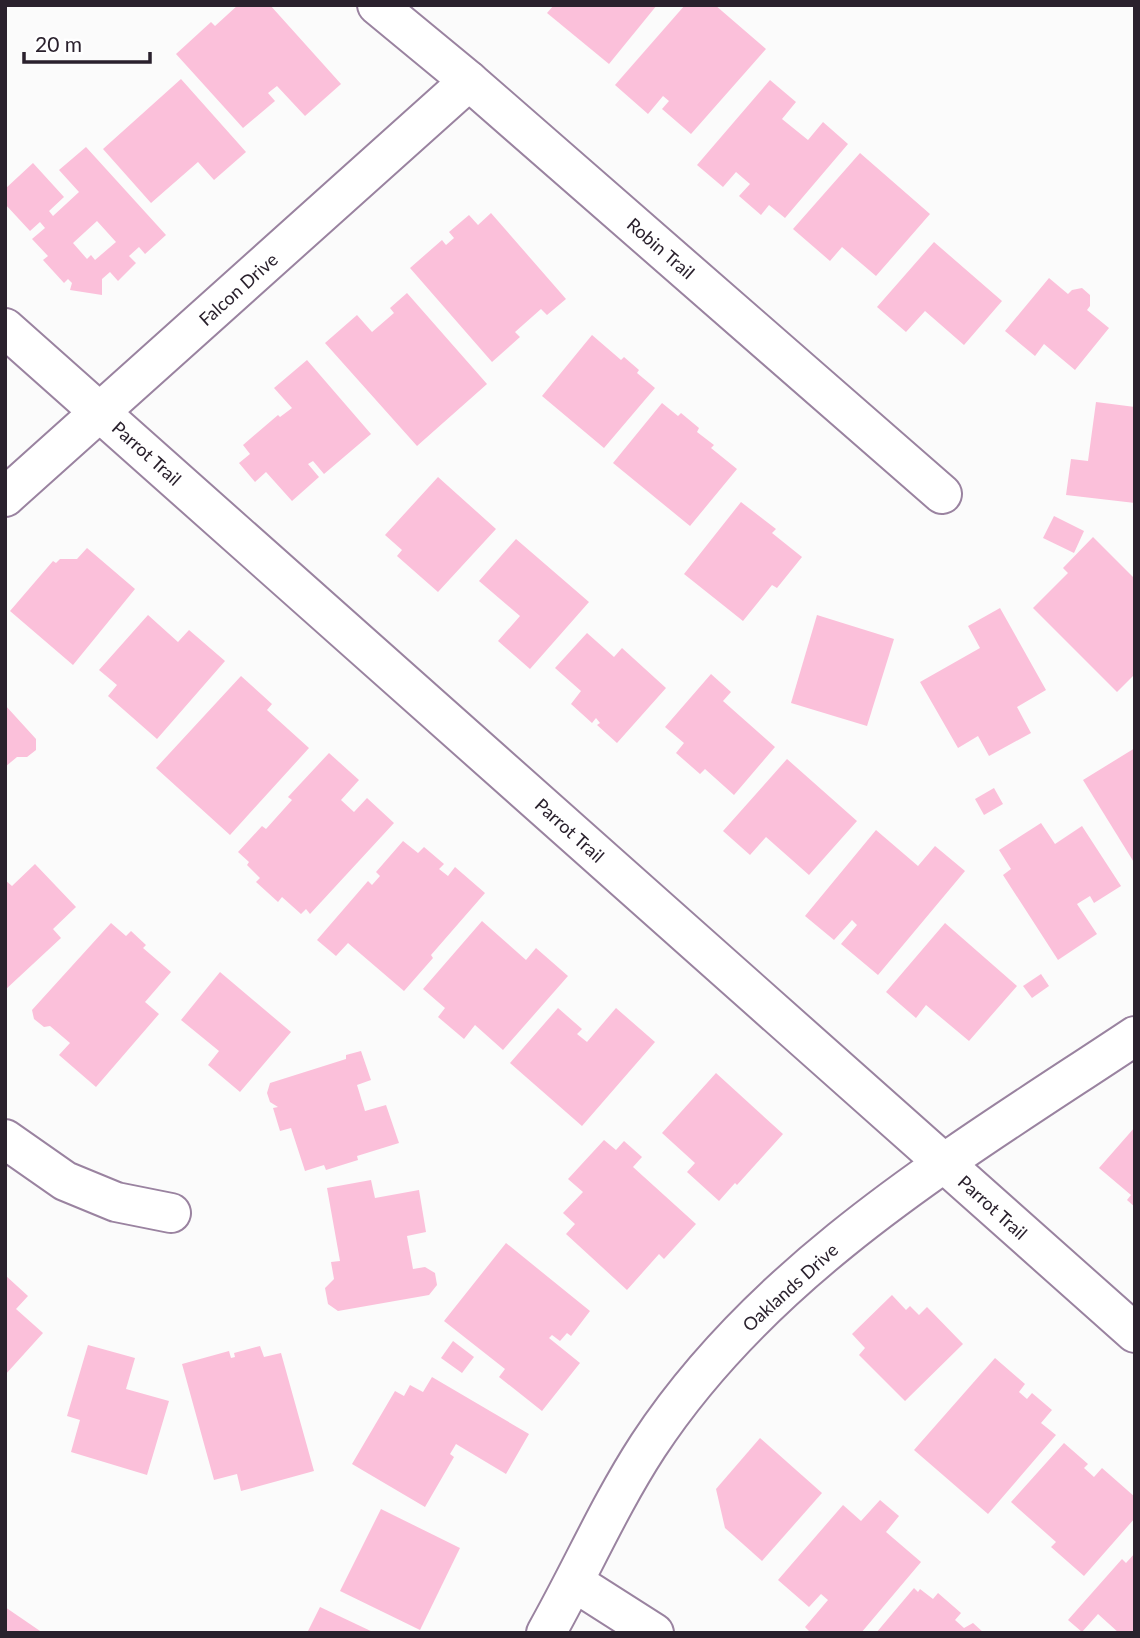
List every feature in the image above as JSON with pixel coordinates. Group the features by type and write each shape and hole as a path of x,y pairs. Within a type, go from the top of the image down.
{"street":[{"name":"Robin Trail","path":"377,5 469,81 942,494"},
{"name":"Falcon Drive","path":"5,497 469,81"},
{"name":"Parrot Trail","path":"5,328 1135,1333"},
{"name":"Oaklands Drive","path":"546,1633 610,1509 648,1445 693,1385 742,1330 796,1279 875,1212 1135,1036"},
{"path":"5,1139 65,1181 116,1202 171,1213"},
{"path":"574,1582 654,1633"}],"building":[{"path":"238,5 270,5 341,84 305,116 277,86 268,93 275,101 243,128 176,54 211,22 215,26"},
{"path":"554,5 657,5 609,64 547,13"},
{"path":"685,5 715,5 766,49 691,134 662,109 669,101 663,96 648,114 615,85"},
{"path":"181,79 246,152 214,180 198,162 151,203 103,149"},
{"path":"770,80 796,102 782,119 808,140 823,122 848,144 785,218 769,205 761,215 739,196 750,184 736,172 723,187 697,165"},
{"path":"86,147 166,235 145,254 139,247 129,256 136,263 118,281 110,272 102,279 102,295 70,290 72,283 68,279 64,283 43,260 48,256 32,239 45,228 40,222 30,231 5,204 5,189 33,163 64,197 49,211 53,216 79,192 59,170","holes":["97,221 116,242 95,260 91,255 87,259 73,243"]},
{"path":"860,153 930,214 876,276 842,247 830,261 793,229"},
{"path":"491,213 566,299 547,315 541,309 515,332 520,337 492,362 410,268 442,240 446,245 454,238 449,232 469,215 478,225"},
{"path":"934,242 1002,301 964,345 925,311 906,332 877,307"},
{"path":"1049,278 1068,294 1072,290 1082,288 1090,295 1090,306 1087,310 1109,328 1075,370 1044,344 1035,356 1005,331"},
{"path":"407,293 487,384 417,446 325,343 357,315 372,332 394,313 390,308"},
{"path":"592,335 621,360 624,357 639,370 637,373 655,388 604,448 542,396"},
{"path":"307,360 371,434 324,474 313,461 308,464 319,477 292,501 266,472 255,482 239,463 250,454 243,445 278,415 280,417 292,408 274,388"},
{"path":"1096,402 1135,407 1135,503 1066,495 1071,459 1088,461"},
{"path":"662,403 678,416 681,413 699,428 697,432 714,445 711,448 737,469 690,526 613,463"},
{"path":"438,477 496,529 438,592 397,556 402,550 385,535"},
{"path":"741,502 776,529 772,533 802,557 777,588 772,585 743,621 684,574"},
{"path":"1054,516 1084,531 1074,553 1043,538"},
{"path":"1093,537 1135,579 1135,674 1117,692 1033,608 1068,573 1063,568"},
{"path":"516,539 589,602 530,669 498,641 520,616 479,581"},
{"path":"87,548 135,589 73,665 10,611 53,561 56,563 60,559 77,559"},
{"path":"1000,608 1046,690 1017,707 1031,733 989,756 978,736 958,748 920,682 980,648 968,626"},
{"path":"148,615 178,642 189,630 225,661 157,739 108,696 117,685 99,670"},
{"path":"817,615 894,639 867,726 791,703"},
{"path":"587,633 614,657 622,648 666,688 617,743 597,725 600,723 596,718 592,723 571,704 581,691 555,668"},
{"path":"711,674 731,692 723,701 775,747 734,795 705,769 700,774 676,753 684,743 665,727"},
{"path":"241,676 272,704 267,710 309,748 230,835 156,768"},
{"path":"5,705 36,739 36,750 27,757 17,757 5,767"},
{"path":"1135,748 1135,864 1083,780"},
{"path":"329,753 359,780 341,800 354,812 367,798 394,823 310,914 306,909 301,914 282,897 278,902 256,882 260,878 238,852 262,826 266,829 292,800 288,797"},
{"path":"787,759 857,821 809,875 766,837 750,855 723,831"},
{"path":"994,788 1003,804 984,815 975,799"},
{"path":"1041,823 1055,844 1082,826 1121,886 1094,903 1090,896 1077,904 1097,934 1058,960 1003,875 1011,869 999,850"},
{"path":"876,830 918,866 935,846 965,871 878,975 841,944 857,925 852,920 834,940 805,916"},
{"path":"403,841 418,853 424,847 444,864 439,869 448,876 455,867 485,893 431,955 433,958 404,991 348,943 336,956 317,940 368,881 372,885 380,876 376,872"},
{"path":"35,864 76,907 53,929 61,938 5,990 5,880 12,886"},
{"path":"482,921 526,960 536,948 568,976 503,1050 475,1025 464,1039 438,1017 445,1008 423,989"},
{"path":"111,923 126,936 131,931 146,945 143,948 171,972 145,1002 159,1014 96,1087 59,1055 70,1043 50,1026 44,1027 34,1019 32,1010"},
{"path":"945,923 1017,986 969,1041 926,1005 916,1018 886,992"},
{"path":"220,972 291,1032 240,1092 208,1065 219,1051 181,1020"},
{"path":"1041,974 1049,986 1032,998 1023,986"},
{"path":"558,1008 582,1029 577,1034 587,1042 616,1008 655,1042 582,1126 510,1063"},
{"path":"361,1051 371,1080 357,1085 365,1111 386,1105 399,1143 357,1156 358,1160 326,1170 324,1165 305,1171 291,1128 280,1131 273,1108 278,1107 270,1102 267,1093 270,1083 346,1059 346,1055"},
{"path":"716,1073 783,1134 719,1201 687,1172 695,1163 662,1133"},
{"path":"1135,1127 1135,1207 1127,1200 1131,1195 1099,1168"},
{"path":"604,1140 616,1150 624,1141 642,1157 633,1167 696,1224 664,1259 659,1254 627,1290 566,1234 575,1224 563,1213 583,1192 568,1179"},
{"path":"371,1180 375,1198 419,1190 426,1232 407,1236 413,1269 425,1267 435,1273 437,1285 429,1295 338,1311 328,1304 325,1288 334,1279 331,1262 340,1261 327,1188"},
{"path":"506,1243 590,1311 571,1336 567,1333 560,1341 552,1335 549,1338 580,1363 542,1411 499,1377 505,1369 444,1321"},
{"path":"5,1275 28,1296 16,1309 43,1333 5,1375"},
{"path":"892,1295 906,1310 910,1306 919,1315 927,1307 963,1344 905,1401 859,1355 865,1348 852,1334"},
{"path":"453,1341 474,1357 462,1373 441,1358"},
{"path":"88,1345 135,1358 126,1389 169,1401 147,1475 71,1452 80,1420 67,1416"},
{"path":"260,1346 264,1357 281,1353 314,1471 241,1491 237,1474 214,1480 182,1364 229,1351 231,1358 235,1357 234,1353"},
{"path":"995,1358 1025,1384 1019,1392 1027,1399 1032,1393 1052,1410 1041,1423 1056,1435 988,1514 914,1450"},
{"path":"432,1377 529,1434 506,1474 456,1444 450,1454 454,1457 425,1507 352,1464 395,1391 404,1396 410,1385 423,1392"},
{"path":"760,1438 822,1493 762,1561 725,1528 716,1489"},
{"path":"1064,1443 1088,1464 1084,1468 1094,1477 1102,1468 1135,1497 1135,1518 1084,1576 1051,1547 1056,1542 1011,1502"},
{"path":"880,1500 899,1516 886,1532 921,1562 861,1633 811,1633 805,1627 828,1600 821,1594 809,1607 778,1580 843,1505 861,1521"},
{"path":"381,1509 460,1548 420,1630 340,1591"},
{"path":"1135,1553 1135,1633 1119,1633 1098,1614 1082,1632 1068,1620 1122,1559 1126,1563"},
{"path":"914,1588 918,1592 920,1589 933,1599 938,1593 961,1613 955,1620 964,1628 973,1623 984,1633 876,1633"},
{"path":"5,1607 43,1633 5,1633"},
{"path":"320,1607 375,1633 307,1633"}]}
